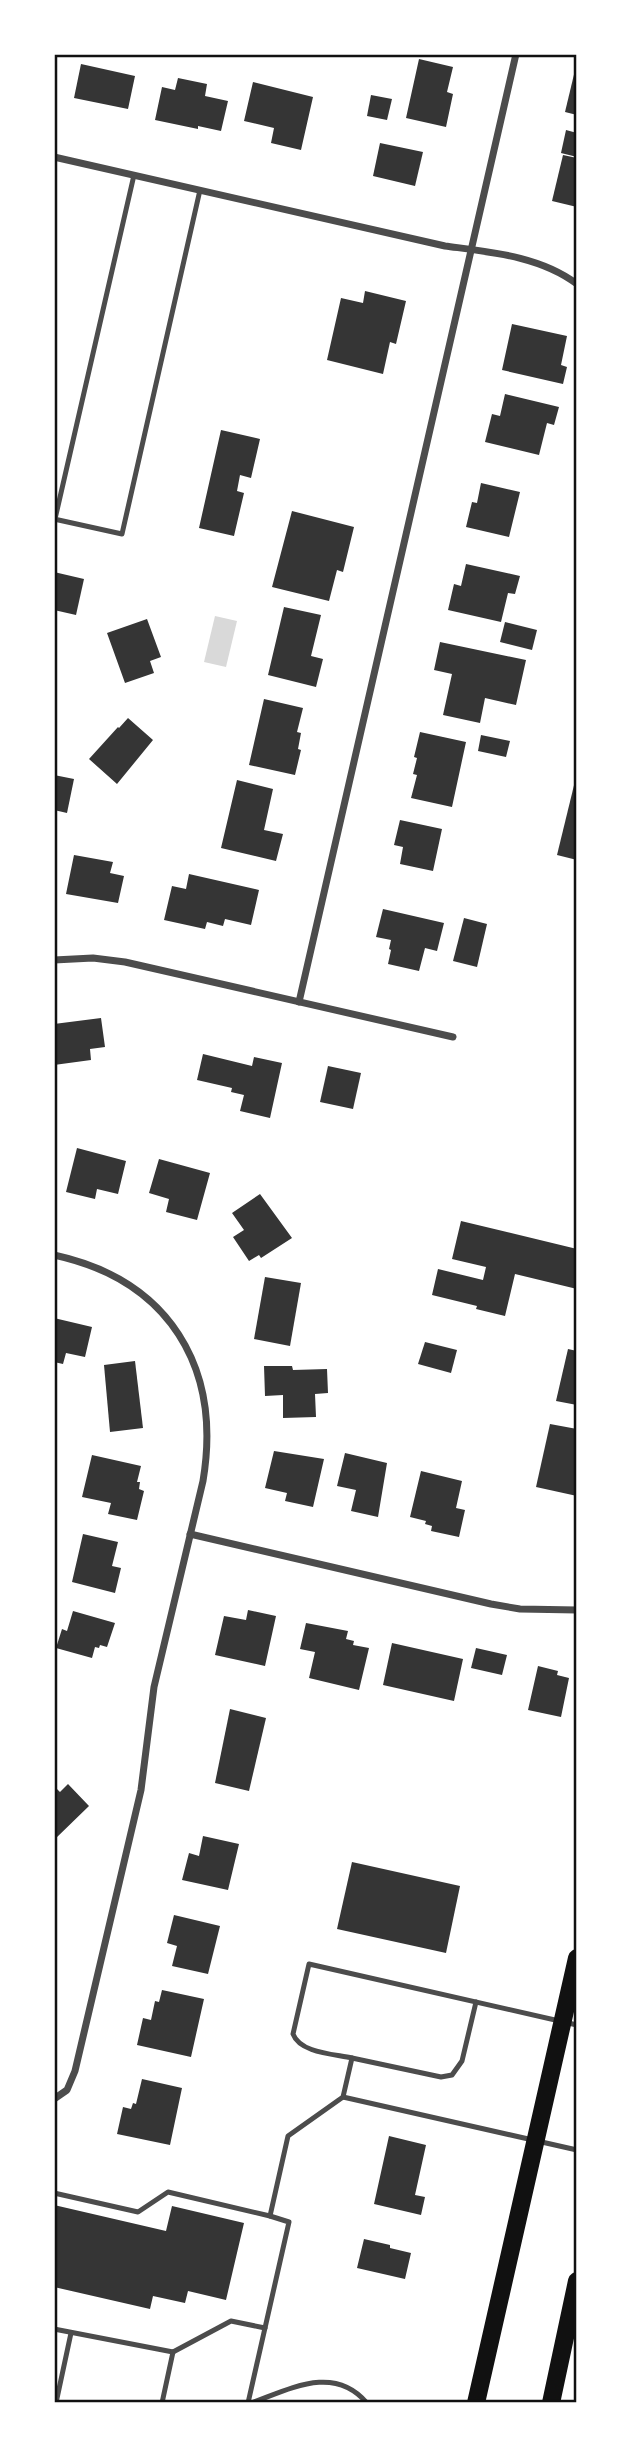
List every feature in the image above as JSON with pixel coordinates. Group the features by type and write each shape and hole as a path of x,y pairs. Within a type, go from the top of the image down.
{"main road":[{"path":"476,2403 536,2140 570,2023 577,1958"},
{"path":"551,2403 577,2281"}],"street":[{"path":"299,1002 516,54"},
{"path":"54,157 432,243 541,265 577,284"},
{"path":"54,960 108,959 453,1037"},
{"path":"54,1255 103,1270 144,1295 178,1332 193,1362 208,1422 208,1451 203,1481 150,1707 141,1790 75,2071 66,2090 54,2099"},
{"path":"190,1535 499,1606 577,1610"}],"lane":[{"path":"134,175 55,519 122,534 200,190"},
{"path":"476,2002 462,2061 452,2075 441,2077 302,2046 293,2034 309,1964 570,2023"},
{"path":"270,2216 288,2136 343,2097 352,2058"},
{"path":"343,2097 577,2150"},
{"path":"54,2193 138,2212 168,2192 289,2222 249,2403"},
{"path":"54,2329 173,2352 231,2321 265,2328"},
{"path":"56,2403 71,2333"},
{"path":"162,2403 173,2352"},
{"path":"249,2403 316,2380 338,2383 360,2394 367,2403"}],"shaded area":[{"path":"215,616 237,621 226,667 204,662"}],"building":[{"path":"419,59 453,67 447,92 453,94 446,127 406,118"},
{"path":"81,64 135,76 128,109 74,98"},
{"path":"577,66 577,115 565,112"},
{"path":"178,78 207,84 205,96 228,101 221,131 155,120 162,87 175,90"},
{"path":"253,82 313,97 301,150 271,143 274,128 244,121"},
{"path":"371,95 392,99 387,120 367,116"},
{"path":"566,130 577,133 577,157 561,153"},
{"path":"380,143 423,152 415,186 373,176"},
{"path":"563,155 577,158 577,207 552,201"},
{"path":"365,291 406,301 396,344 390,342 383,374 327,360 341,298 363,303"},
{"path":"512,324 567,336 561,365 567,367 563,384 502,370"},
{"path":"505,394 559,407 554,425 547,423 539,455 485,442 492,414 500,416"},
{"path":"221,430 260,439 251,478 240,475 237,491 244,493 234,536 199,528"},
{"path":"481,483 520,492 509,537 466,527 472,502 477,503"},
{"path":"292,511 354,527 343,572 337,570 329,601 272,587"},
{"path":"466,564 520,576 515,594 508,593 501,622 448,610 454,584 461,586"},
{"path":"54,572 84,579 76,615 54,610"},
{"path":"284,607 321,615 311,656 323,659 316,687 268,675"},
{"path":"147,619 161,657 150,661 154,673 125,683 107,633"},
{"path":"505,622 537,630 532,650 500,642"},
{"path":"440,642 526,660 516,705 485,698 480,723 443,715 452,674 434,670"},
{"path":"264,699 303,708 297,732 301,733 298,749 301,750 295,775 249,765"},
{"path":"128,718 153,740 117,784 89,759"},
{"path":"420,732 466,742 452,807 411,798 417,775 413,774 417,758 414,757"},
{"path":"481,735 510,741 506,757 478,751"},
{"path":"54,775 74,779 67,813 54,810"},
{"path":"577,777 577,860 557,855"},
{"path":"237,780 273,789 264,830 283,834 276,861 221,848"},
{"path":"400,820 442,829 433,871 400,864 403,847 394,845"},
{"path":"74,855 113,862 110,873 124,876 118,903 66,894"},
{"path":"189,874 259,890 251,925 225,919 223,926 207,922 205,929 164,920 172,886 186,889"},
{"path":"383,909 444,923 437,951 425,948 419,971 388,964 391,940 376,937"},
{"path":"464,918 487,924 477,967 453,961"},
{"path":"101,1018 105,1047 90,1049 91,1060 54,1065 54,1024"},
{"path":"203,1054 252,1066 254,1057 282,1063 270,1118 240,1111 244,1095 231,1092 232,1088 197,1080"},
{"path":"328,1066 361,1073 353,1109 320,1102"},
{"path":"77,1148 126,1161 118,1194 97,1189 95,1199 66,1192"},
{"path":"159,1159 210,1173 197,1220 166,1212 169,1199 149,1193"},
{"path":"260,1194 292,1238 261,1258 259,1255 249,1261 233,1237 244,1230 232,1213"},
{"path":"461,1221 577,1249 577,1289 515,1274 505,1316 432,1295 438,1269 483,1280 486,1267 452,1259"},
{"path":"265,1277 301,1283 290,1346 254,1339"},
{"path":"54,1318 92,1327 85,1357 66,1353 63,1364 54,1362"},
{"path":"425,1342 457,1350 451,1373 418,1364"},
{"path":"568,1349 577,1351 577,1405 556,1401"},
{"path":"135,1361 143,1428 110,1432 104,1365"},
{"path":"264,1366 292,1366 293,1370 327,1369 328,1393 315,1394 316,1417 283,1418 283,1395 265,1396"},
{"path":"550,1424 577,1429 577,1496 536,1487"},
{"path":"274,1451 324,1459 313,1507 285,1501 287,1493 265,1488"},
{"path":"345,1453 387,1463 378,1517 351,1511 356,1490 337,1486"},
{"path":"92,1455 141,1466 137,1482 140,1482 139,1489 144,1491 137,1520 108,1514 111,1503 82,1497"},
{"path":"421,1471 462,1481 456,1508 465,1510 459,1537 431,1531 432,1526 425,1524 426,1521 410,1517"},
{"path":"83,1534 118,1542 112,1566 121,1568 115,1593 72,1582"},
{"path":"248,1610 276,1616 265,1666 215,1655 224,1616 246,1620"},
{"path":"73,1611 115,1623 107,1647 95,1647 92,1658 56,1648 62,1629 67,1631"},
{"path":"306,1623 348,1631 346,1639 354,1641 353,1645 369,1648 359,1690 309,1678 315,1652 300,1649"},
{"path":"392,1643 463,1659 454,1701 383,1685"},
{"path":"476,1648 507,1655 502,1675 471,1668"},
{"path":"538,1666 558,1671 557,1675 569,1678 561,1717 528,1710"},
{"path":"230,1709 266,1718 249,1791 215,1783"},
{"path":"68,1784 89,1806 54,1840 54,1786 60,1792"},
{"path":"203,1836 239,1844 228,1890 182,1880 189,1853 199,1856"},
{"path":"352,1862 460,1886 446,1953 337,1929"},
{"path":"174,1915 220,1926 208,1974 172,1966 177,1946 167,1943"},
{"path":"162,1990 204,1999 191,2057 137,2045 143,2018 151,2020 155,2001 159,2002"},
{"path":"142,2079 182,2088 170,2145 117,2134 123,2107 131,2109 133,2103 136,2104"},
{"path":"389,2136 426,2145 415,2195 425,2197 421,2215 374,2204"},
{"path":"54,2205 166,2231 172,2206 244,2223 226,2300 188,2291 185,2303 153,2296 150,2309 54,2287"},
{"path":"364,2239 411,2253 405,2279 357,2268"}]}
